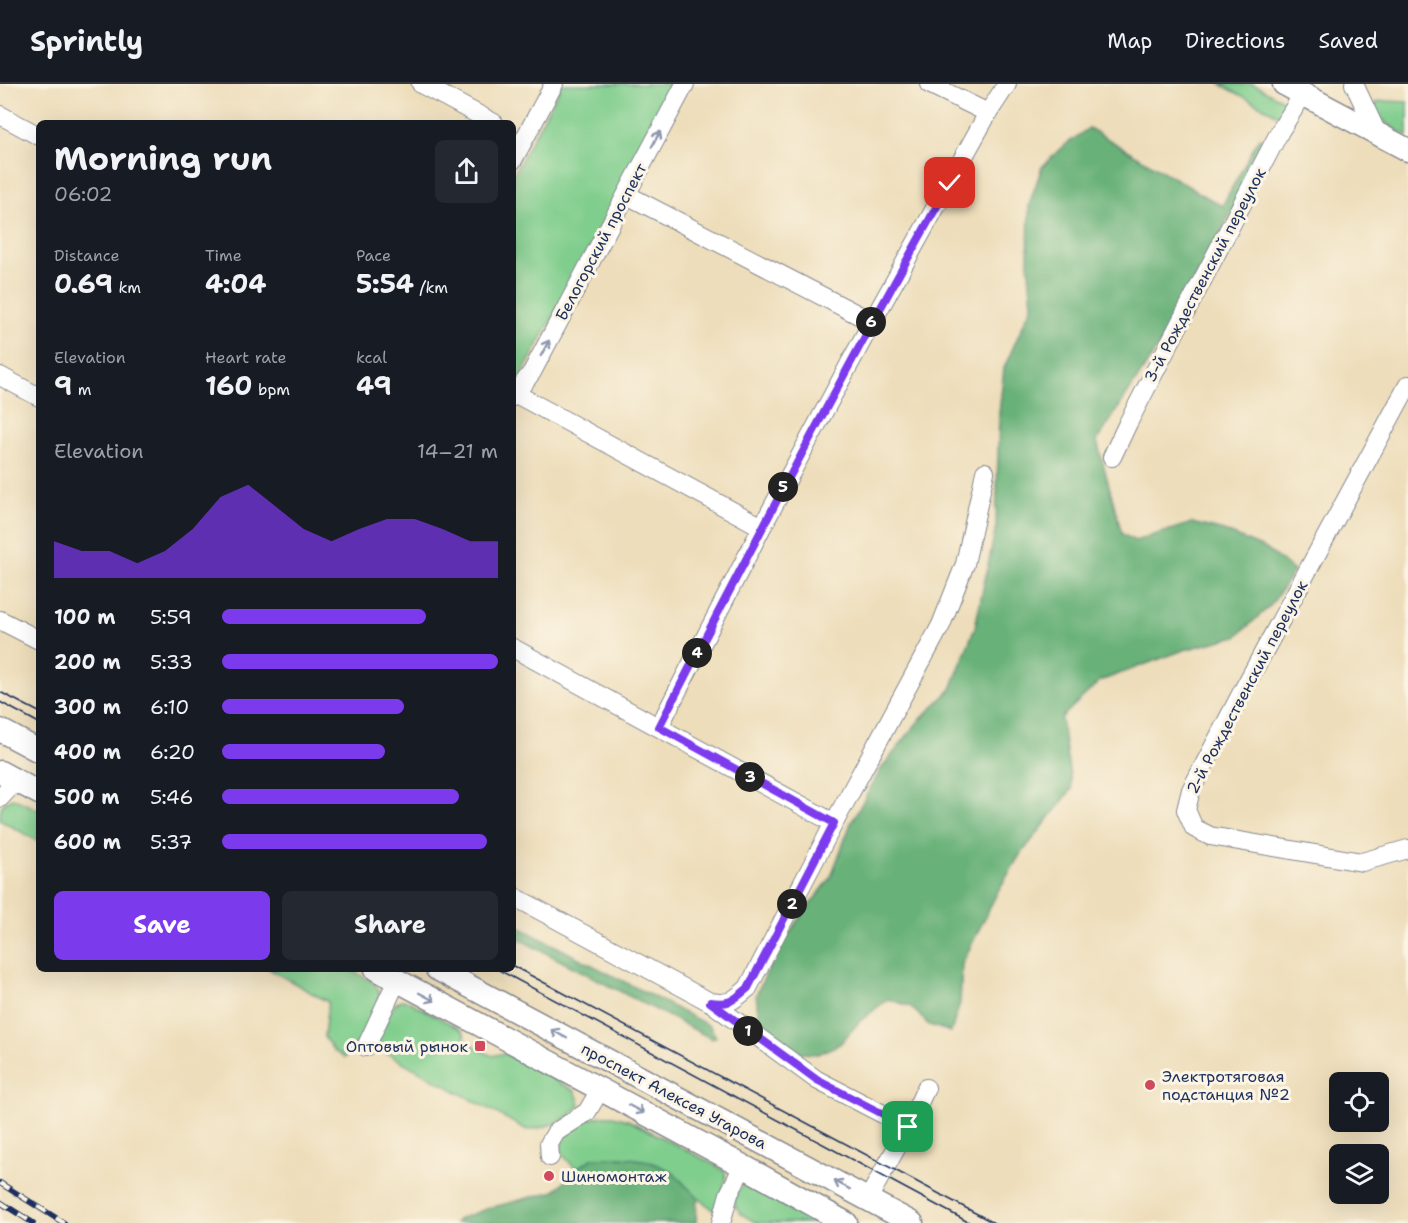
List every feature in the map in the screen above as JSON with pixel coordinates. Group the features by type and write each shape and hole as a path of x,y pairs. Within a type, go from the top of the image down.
{"main road":[{"path":"1293,89 1408,150"},
{"path":"0,730 36,749"},
{"path":"8,776 36,791"},
{"name":"проспект Алексея Угарова","path":"382,972 743,1166 841,1222"},
{"name":"проспект Алексея Угарова","path":"442,972 912,1223"}],"street":[{"path":"421,84 488,120"},
{"path":"518,136 554,84"},
{"name":"Белогорский проспект","path":"516,394 532,372 685,84"},
{"path":"929,84 988,113"},
{"path":"659,727 762,527 872,322 988,113 1007,84"},
{"path":"1354,84 1377,133"},
{"name":"3-й Рождественский переулок","path":"1112,457 1275,141 1293,89"},
{"path":"0,115 36,134"},
{"path":"627,195 872,322"},
{"path":"0,376 36,395"},
{"name":"2-й Рождественский переулок","path":"1408,385 1242,692 1191,790 1186,810 1194,828 1210,836 1362,862 1408,849"},
{"path":"516,396 762,527"},
{"path":"710,1002 724,1004 738,997 748,988 941,625 964,564 986,472"},
{"path":"0,620 36,638"},
{"path":"516,650 834,823"},
{"path":"0,798 8,776"},
{"path":"516,898 710,1002 817,1080 908,1127"},
{"path":"366,1047 397,980"},
{"path":"868,1199 908,1127 926,1088"},
{"path":"550,1157 549,1144 556,1132 587,1112 600,1090"},
{"path":"721,1223 729,1194 743,1166"}],"green space":[{"path":"562,84 679,84 516,385 516,169"},
{"path":"1220,84 1253,84 1286,102 1288,108 1282,117"},
{"path":"1377,102 1408,102 1408,136 1385,122 1374,110"},
{"path":"1089,128 1222,206 1259,138 1270,142 1159,345 1097,441 1122,534 1135,541 1192,523 1224,531 1266,549 1294,571 1271,605 1237,636 1184,650 1100,681 1061,718 1072,789 1018,858 998,891 962,964 960,1003 951,1032 929,1025 910,1006 888,999 859,1022 840,1044 818,1054 798,1053 760,1028 756,995 774,957 798,920 830,879 851,823 881,769 917,723 951,689 975,627 996,527 999,413 1004,368 1032,305 1028,262 1029,205 1042,167 1061,148"},
{"path":"12,798 36,809 36,840 0,820 0,812 5,802"},
{"path":"516,926 710,1026 716,1037 712,1039 516,938"},
{"path":"274,972 355,972 375,983 379,992 379,1002 361,1042 356,1043 345,1058 334,1051 324,1037 328,1002"},
{"path":"402,1000 460,1029 466,1041 492,1056 505,1053 575,1091 580,1104 571,1115 564,1119 527,1130 386,1053 375,1042 395,1004"},
{"path":"602,1116 628,1120 725,1172 726,1180 715,1211 671,1171 648,1161 622,1157 593,1158 576,1169 562,1153 563,1140 583,1122"},
{"path":"622,1157 648,1161 671,1171 697,1197 696,1223 455,1223 459,1219 489,1208 555,1191 576,1169 593,1158"},
{"path":"748,1184 814,1218 815,1223 757,1223 741,1214 734,1199 739,1188"}],"tram line":[{"path":"0,692 36,710"},
{"path":"0,702 36,721"},
{"path":"516,968 994,1223"},
{"path":"503,972 970,1223"}],"railway":[{"path":"0,1183 64,1223"},
{"path":"0,1202 33,1223"}],"place":[{"name":"Оптовый рынок","path":"480,1046"},
{"name":"Электротяговая подстанция №2","path":"1150,1085"},
{"name":"Шиномонтаж","path":"549,1176"}],"route":[{"path":"908,1127 817,1080 710,1002 724,1004 738,997 748,988 834,823 659,727 762,527 950,183"}]}
